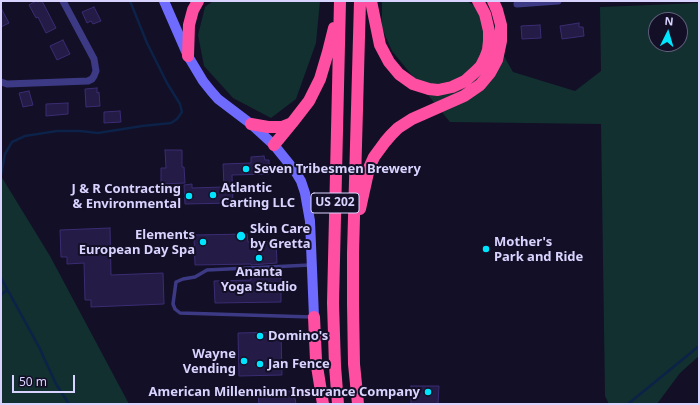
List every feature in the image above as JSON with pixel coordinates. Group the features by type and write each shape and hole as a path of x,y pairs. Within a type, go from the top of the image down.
{"highway":[{"path":"188,56 189,25 193,10 198,1"},
{"path":"274,145 309,101 320,79 340,1"},
{"name":"US 202","path":"338,404 333,303 340,1"},
{"name":"US 202","path":"358,404 353,334 360,1"},
{"path":"371,1 380,46 389,62 399,74 413,84 438,90 452,87 465,81 481,66 485,58 488,50 489,31 485,14 478,1"},
{"path":"354,241 369,168 374,157 385,142 398,128 412,119 464,96 480,85 490,73 497,60 501,41 501,25 493,1"},
{"path":"251,124 268,127 282,127 292,123"},
{"path":"314,317 316,360 323,404"}],"main road":[{"path":"164,1 188,56 211,92 251,124 274,145 296,171 301,181 305,193 310,221 314,317"}],"street":[{"path":"4,83 88,81 92,79 95,68 94,60 63,1"},
{"path":"518,4 558,1"}],"lane":[{"path":"312,265 207,270 195,277 176,282 173,304 175,309 180,313 314,317"}],"green space":[{"path":"213,1 320,1 316,43 296,99 271,118 233,98 204,66 198,35 205,7"},
{"path":"382,1 467,1 476,7 513,72 575,91 601,71 600,7 699,3 699,356 680,373 657,404 609,404 605,396 601,124 450,122 392,51 382,28"},
{"path":"1,176 50,256 129,404 1,404"}],"building":[{"path":"36,1 42,1 56,28 46,33 38,17 36,18 29,5"},
{"path":"94,7 101,21 93,24 91,21 87,23 82,12"},
{"path":"1,8 9,23 1,27"},
{"path":"579,23 579,27 583,27 584,36 562,39 560,26"},
{"path":"540,25 541,38 522,39 521,26"},
{"path":"63,40 70,54 57,60 50,46"},
{"path":"97,88 97,93 99,92 100,106 86,107 85,89"},
{"path":"29,91 33,105 23,107 19,93"},
{"path":"68,103 68,114 46,116 46,104"},
{"path":"120,111 121,122 104,123 104,112"},
{"path":"165,150 182,150 182,167 184,167 185,183 161,184 161,168 166,168"},
{"path":"264,156 265,160 269,160 269,174 232,175 233,203 185,204 184,185 192,184 192,188 224,187 223,164 251,163 251,157"},
{"path":"110,228 111,275 163,273 164,304 91,307 91,300 85,300 84,263 67,264 67,257 61,257 60,230"},
{"path":"247,234 248,242 276,241 277,263 251,265 195,265 194,235"},
{"path":"277,270 277,272 281,272 281,302 215,303 214,281 251,280 251,271"},
{"path":"281,332 282,375 239,376 238,333"},
{"path":"411,386 439,386 438,404 411,404"},
{"path":"291,391 294,393 296,404 259,404 258,394"}],"waterway":[{"path":"1,175 5,154 12,142 25,136 57,131 98,133 171,123 177,119 182,112 180,104 167,83 147,43 130,1"},
{"path":"1,278 39,347 56,384 69,404"},
{"path":"1,295 7,290"},
{"path":"628,404 699,346"}],"place":[{"name":"Seven Tribesmen Brewery","path":"246,169"},
{"name":"Atlantic Carting LLC","path":"213,195"},
{"name":"J & R Contracting & Environmental","path":"189,196"},
{"name":"Skin Care by Gretta","path":"241,236"},
{"name":"Elements European Day Spa","path":"203,242"},
{"name":"Mother's Park and Ride","path":"486,249"},
{"name":"Ananta Yoga Studio","path":"259,258"},
{"name":"Domino's","path":"260,336"},
{"name":"Wayne Vending","path":"244,361"},
{"name":"Jan Fence","path":"260,364"},
{"name":"American Millennium Insurance Company","path":"428,392"}]}
